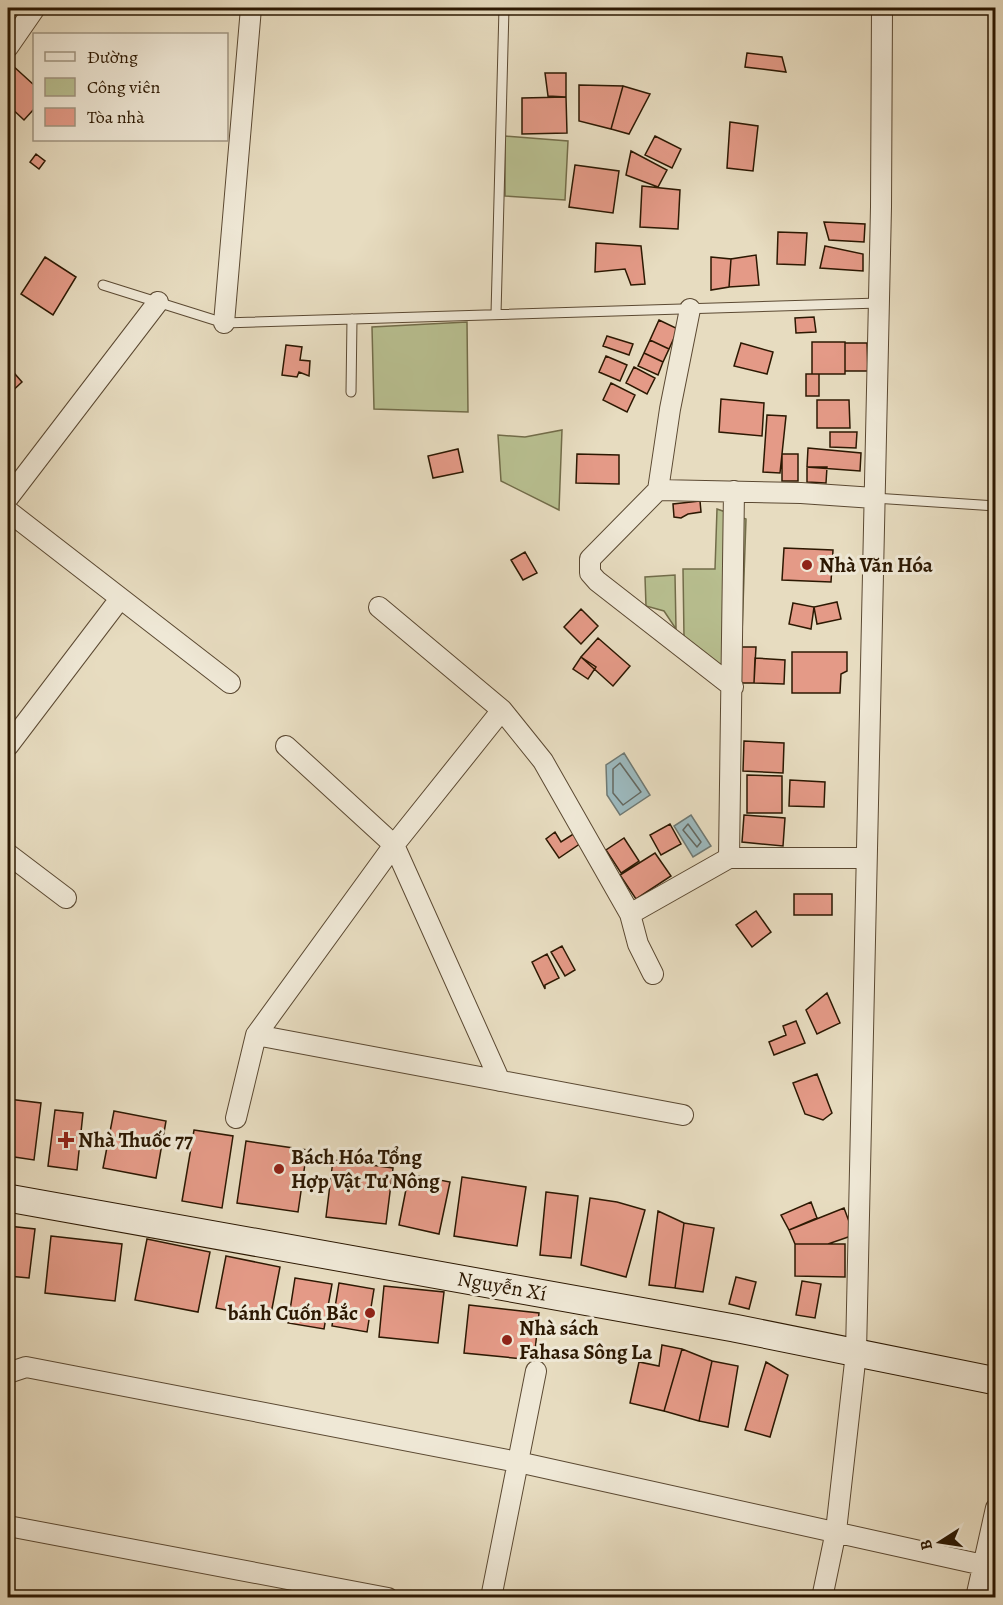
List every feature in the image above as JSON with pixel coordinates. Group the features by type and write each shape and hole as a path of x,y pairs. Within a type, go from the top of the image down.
{"street":[{"path":"8,47 35,8"},
{"path":"225,323 251,8"},
{"path":"822,1598 836,1531 856,1353 879,303 882,8"},
{"path":"8,498 158,302"},
{"path":"690,309 670,409 658,490 590,559 590,573 664,636 733,687"},
{"path":"658,490 734,491 874,498"},
{"path":"729,858 734,491"},
{"path":"8,512 119,600 230,683"},
{"path":"8,746 119,600"},
{"path":"380,607 502,710 543,761 630,914 638,944 653,974"},
{"path":"236,1118 256,1035 394,845 502,710"},
{"path":"286,746 394,845 500,1081"},
{"path":"8,854 66,898"},
{"path":"630,914 729,858 866,858"},
{"path":"256,1035 683,1115"},
{"name":"Nguyễn Xí","path":"8,1198 734,1328 996,1382"},
{"path":"8,1373 26,1367 518,1461 983,1565"},
{"path":"490,1598 536,1371"},
{"path":"976,1598 996,1508"},
{"path":"8,1526 388,1598"}],"lane":[{"path":"496,314 504,8"},
{"path":"103,285 225,323 879,303"},
{"path":"351,392 352,319"},
{"path":"874,498 996,506"}],"green space":[{"path":"505,136 568,141 565,200 505,196"},
{"path":"467,322 468,412 374,409 372,327"},
{"path":"562,430 559,510 501,481 498,435 525,437"},
{"path":"717,509 746,519 740,692 684,638 683,569 715,569"},
{"path":"675,575 676,629 664,611 646,606 645,577"}],"water":[{"path":"624,753 650,795 620,815 607,795 606,765"},
{"path":"691,815 711,846 693,857 674,826"}],"building":[{"path":"747,53 782,57 786,72 745,67"},
{"path":"12,65 33,84 33,110 24,120 8,105 8,70"},
{"path":"545,73 566,73 566,97 548,96"},
{"path":"579,85 623,86 611,129 579,121"},
{"path":"623,86 650,94 629,134 611,129"},
{"path":"566,97 567,133 522,134 522,98"},
{"path":"730,122 758,126 753,171 727,168"},
{"path":"655,136 681,149 672,168 645,155"},
{"path":"631,151 667,170 658,187 626,175"},
{"path":"36,154 45,161 39,169 30,162"},
{"path":"575,165 619,171 613,213 569,207"},
{"path":"642,186 680,190 678,229 640,227"},
{"path":"824,222 865,224 864,242 829,240"},
{"path":"778,232 807,233 805,265 777,264"},
{"path":"596,243 641,246 645,284 631,285 625,269 595,272"},
{"path":"825,246 863,254 863,271 820,268"},
{"path":"756,255 759,285 729,287 731,259"},
{"path":"45,257 76,277 53,315 21,294"},
{"path":"711,257 731,259 729,287 711,290"},
{"path":"814,317 816,332 796,333 795,318"},
{"path":"659,320 678,329 669,349 650,340"},
{"path":"607,336 633,344 629,355 603,346"},
{"path":"650,340 669,349 663,362 644,353"},
{"path":"812,342 845,342 845,374 812,374"},
{"path":"741,343 773,352 767,374 734,366"},
{"path":"845,343 867,343 868,371 845,371"},
{"path":"286,345 302,347 300,360 310,361 309,376 299,372 297,377 282,375"},
{"path":"644,353 663,362 658,375 638,366"},
{"path":"606,356 627,365 620,381 599,372"},
{"path":"8,366 22,382 8,395"},
{"path":"634,367 655,378 647,394 626,383"},
{"path":"806,374 819,374 819,396 806,396"},
{"path":"611,383 635,395 627,412 603,400"},
{"path":"721,399 764,403 762,436 719,432"},
{"path":"817,400 849,400 850,428 817,428"},
{"path":"767,415 786,416 780,473 763,472"},
{"path":"830,432 857,432 856,448 830,447"},
{"path":"808,448 861,453 860,471 807,467"},
{"path":"458,449 463,472 433,478 428,456"},
{"path":"577,454 619,455 619,484 576,483"},
{"path":"782,454 798,454 798,481 782,481"},
{"path":"807,467 827,467 826,483 807,482"},
{"path":"700,501 701,512 688,514 681,518 674,517 673,504"},
{"name":"Nhà Văn Hóa","path":"784,548 833,550 831,582 782,580"},
{"path":"525,552 537,573 523,580 511,560"},
{"path":"837,602 841,619 817,624 814,607"},
{"path":"793,603 814,607 811,629 789,624"},
{"path":"581,609 598,626 581,644 564,627"},
{"path":"598,638 630,666 613,686 581,657"},
{"path":"740,647 756,647 754,683 739,683"},
{"path":"792,652 847,652 847,671 841,674 840,693 792,693"},
{"path":"581,657 596,667 588,679 573,669"},
{"path":"755,658 785,660 784,684 754,683"},
{"path":"744,741 784,743 783,773 743,771"},
{"path":"747,775 782,776 782,813 747,813"},
{"path":"790,780 825,782 824,807 789,806"},
{"path":"744,815 785,818 783,846 742,842"},
{"path":"670,824 681,844 661,855 650,835"},
{"path":"578,831 584,841 559,858 546,839 555,832 561,842"},
{"path":"624,838 639,861 621,873 606,850"},
{"path":"655,853 671,876 636,899 620,875"},
{"path":"794,894 832,894 832,915 794,915"},
{"path":"756,911 771,932 752,947 736,925"},
{"path":"562,946 575,970 565,976 551,952"},
{"path":"547,954 559,978 545,985 545,989 532,962"},
{"path":"827,993 840,1023 817,1034 806,1010"},
{"path":"796,1021 805,1043 774,1055 769,1042 786,1035 783,1026"},
{"path":"817,1074 832,1113 823,1120 805,1114 793,1083"},
{"path":"8,1099 41,1103 34,1160 8,1156"},
{"name":"Nhà Thuốc 77","path":"55,1110 83,1113 77,1170 48,1166"},
{"path":"114,1111 166,1121 156,1178 103,1168"},
{"path":"194,1130 233,1136 222,1208 182,1201"},
{"path":"246,1141 307,1150 298,1212 237,1203"},
{"path":"333,1160 393,1168 386,1224 326,1217"},
{"path":"409,1174 450,1182 439,1234 399,1225"},
{"path":"462,1177 526,1187 517,1246 454,1236"},
{"path":"546,1192 578,1196 571,1258 540,1255"},
{"path":"590,1198 617,1202 645,1210 626,1277 581,1265"},
{"path":"811,1202 817,1218 789,1230 781,1215"},
{"path":"844,1208 854,1235 828,1244 795,1244 789,1230"},
{"path":"658,1211 684,1223 675,1288 649,1285"},
{"path":"684,1223 714,1228 703,1292 675,1288"},
{"path":"8,1226 35,1229 29,1278 8,1276"},
{"path":"51,1236 122,1244 115,1301 45,1293"},
{"path":"147,1239 210,1252 198,1312 135,1300"},
{"path":"795,1244 845,1244 845,1277 795,1276"},
{"path":"226,1256 280,1267 270,1319 216,1308"},
{"path":"736,1277 756,1282 749,1309 729,1304"},
{"path":"295,1278 332,1284 324,1329 288,1323"},
{"path":"802,1281 821,1284 815,1318 796,1315"},
{"path":"339,1283 374,1289 367,1332 332,1326"},
{"path":"384,1286 444,1292 438,1343 379,1337"},
{"path":"469,1305 539,1313 534,1360 464,1353"},
{"path":"662,1345 682,1349 664,1411 630,1403 639,1362 659,1366"},
{"path":"682,1349 712,1361 699,1421 664,1411"},
{"path":"712,1361 738,1366 728,1427 699,1421"},
{"path":"766,1362 788,1375 770,1437 745,1430"}],"place":[{"name":"Nhà Văn Hóa","path":"807,565"},
{"name":"Nhà Thuốc 77","path":"66,1140"},
{"name":"Bách Hóa Tổng Hợp Vật Tư Nông","path":"279,1169"},
{"name":"bánh Cuốn Bắc","path":"370,1313"},
{"name":"Nhà sách Fahasa Sông La","path":"507,1340"}]}
